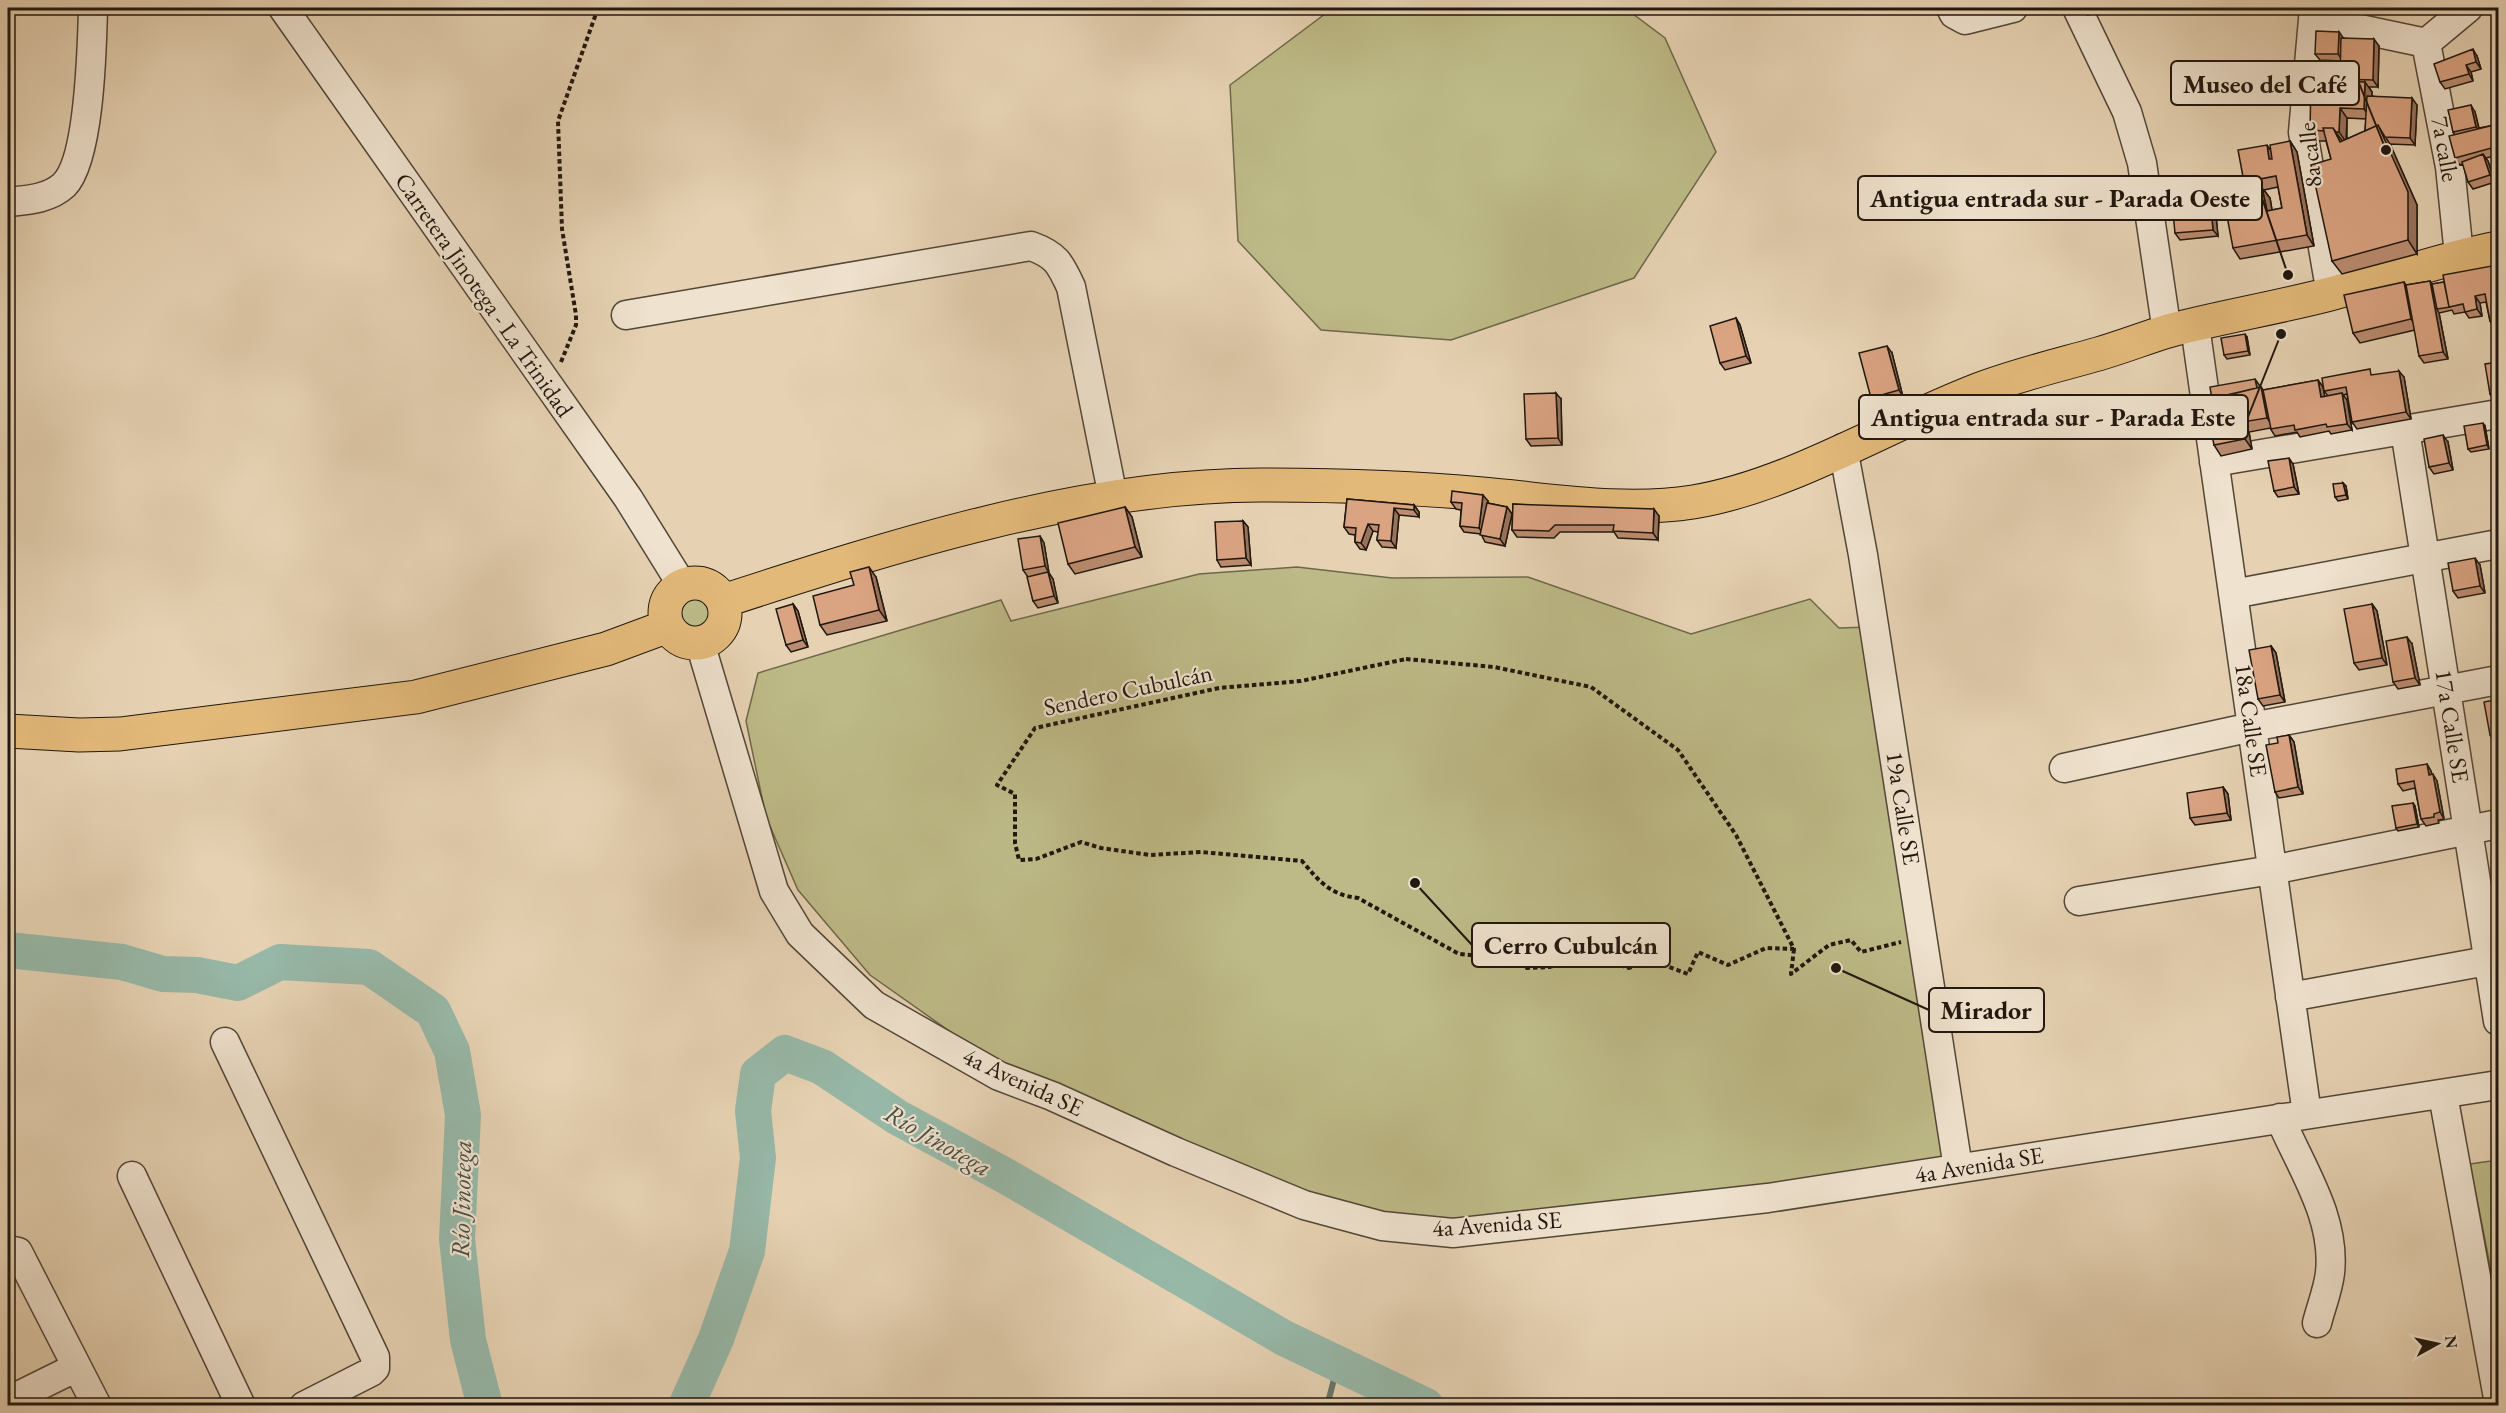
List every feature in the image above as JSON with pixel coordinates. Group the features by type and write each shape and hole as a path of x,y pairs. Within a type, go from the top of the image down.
{"main road":[{"path":"723,601 976,525 1113,497 1168,490 1261,485 1428,489 1636,507 1691,502 1750,490 1969,393 2027,371 2096,355 2181,329 2331,294 2459,255 2499,248"},
{"path":"701,583 717,593 723,601 725,619 722,628 716,635 700,643 681,640 668,626 665,619 666,603 682,585 701,583"},
{"path":"8,731 79,735 120,734 416,698 606,649 668,626"}],"street":[{"path":"8,202 44,197 64,185 76,167 90,82 93,8"},
{"name":"Carretera Jinotega - La Trinidad","path":"283,8 628,498 682,585"},
{"path":"1950,8 1954,14 1965,20 2013,8"},
{"name":"18a Calle SE","path":"2077,8 2127,112 2142,163 2181,329 2204,392 2290,997 2293,1116 2325,1215 2330,1241 2330,1274 2317,1323"},
{"path":"2315,11 2355,27 2426,43 2468,8"},
{"name":"8a calle","path":"2315,11 2303,132 2331,294"},
{"name":"7a calle","path":"2426,43 2450,167 2459,255"},
{"path":"626,315 1031,246 1051,254 1063,269 1071,287 1113,497"},
{"path":"2214,462 2499,414"},
{"name":"17a Calle SE","path":"2405,430 2468,830 2494,960 2499,1021"},
{"name":"19a Calle SE","path":"1844,448 1867,577 1958,1168"},
{"path":"2233,594 2499,544"},
{"name":"4a Avenida SE","path":"700,643 774,891 800,934 874,1005 999,1076 1052,1096 1304,1205 1382,1226 1453,1233 1768,1198 2499,1085"},
{"path":"2064,768 2252,727 2499,680"},
{"path":"2079,901 2272,870 2499,824"},
{"path":"2290,997 2494,960"},
{"path":"225,1042 375,1357 375,1368 370,1372 304,1406"},
{"path":"2443,1095 2498,1397"},
{"path":"132,1176 241,1406"},
{"path":"8,1250 18,1252 96,1406"},
{"path":"8,1401 77,1367"}],"path":[{"path":"550,390 576,325 562,230 558,121 598,8"},
{"name":"Sendero Cubulcán","path":"1794,949 1766,948 1728,965 1698,952 1689,974 1650,960 1629,968 1604,960 1574,957 1550,967 1527,968 1504,958 1459,954 1358,897 1342,896 1323,886 1302,861 1201,852 1150,855 1101,849 1081,842 1036,859 1019,860 1015,843 1015,795 997,785 1035,728 1220,688 1301,681 1406,658 1494,668 1591,687 1678,750 1736,835 1794,949 1791,974 1829,945 1851,940 1861,952 1908,942"}],"shaded area":[{"path":"1333,8 1625,8 1665,38 1716,152 1634,278 1451,340 1321,330 1238,241 1230,85"},
{"path":"1297,567 1392,578 1528,577 1691,634 1810,599 1839,628 1870,627 1951,1167 1453,1230 1383,1224 1167,1145 972,1047 870,975 798,890 766,817 746,721 758,673 1001,600 1011,621 1199,574"},
{"path":"690,588 700,588 709,592 717,600 721,614 717,628 709,636 700,640 690,640 681,636 673,628 669,619 669,609 673,600 681,592"},
{"path":"2498,1160 2498,1306 2470,1164"}],"building":[{"path":"2316,31 2339,32 2338,54 2315,54"},
{"path":"2341,38 2374,39 2373,80 2340,79"},
{"path":"2473,49 2476,62 2466,65 2469,74 2440,82 2434,64"},
{"path":"2311,80 2365,82 2364,109 2340,108 2339,132 2333,128 2323,128 2324,131 2310,130"},
{"path":"2367,96 2412,98 2410,138 2385,137 2378,125 2365,131"},
{"path":"2471,105 2476,127 2453,132 2448,110"},
{"path":"2378,125 2408,192 2408,240 2332,261 2311,165 2331,159 2323,128 2333,128 2340,142"},
{"path":"2494,125 2499,146 2455,158 2449,136"},
{"path":"2290,141 2307,235 2233,248 2226,211 2246,207 2243,191 2262,188 2267,211 2282,208 2276,176 2244,182 2238,150 2267,145 2269,159 2272,159 2270,145"},
{"path":"2483,154 2490,175 2468,182 2462,162"},
{"path":"2211,209 2213,230 2175,233 2173,213"},
{"path":"2497,265 2499,319 2490,321 2485,294 2475,296 2477,309 2465,312 2463,304 2449,307 2443,275"},
{"path":"2430,281 2443,352 2419,356 2406,285"},
{"path":"2404,282 2411,319 2353,333 2344,295"},
{"path":"2444,282 2449,307 2451,307 2437,309 2432,284"},
{"path":"1736,318 1746,356 1720,363 1710,326"},
{"path":"2245,334 2248,351 2224,355 2221,338"},
{"path":"1887,346 1899,390 1871,398 1859,353"},
{"path":"2499,362 2499,392 2490,394 2485,364"},
{"path":"2370,369 2371,375 2399,371 2406,412 2352,422 2346,387 2324,391 2322,378"},
{"path":"2255,379 2257,388 2212,399 2210,387"},
{"path":"2318,380 2321,397 2342,393 2347,424 2327,427 2326,424 2295,430 2294,425 2271,429 2263,390"},
{"path":"2261,387 2267,418 2242,422 2245,439 2214,445 2205,400"},
{"path":"1556,393 1558,438 1526,439 1524,394"},
{"path":"2483,423 2487,445 2468,449 2464,426"},
{"path":"2443,435 2449,463 2429,467 2424,439"},
{"path":"2289,458 2294,487 2274,491 2268,461"},
{"path":"2343,483 2346,495 2335,497 2333,484"},
{"path":"1452,491 1483,495 1479,528 1460,526 1462,503 1451,502"},
{"path":"1347,499 1414,505 1414,510 1394,508 1391,541 1377,540 1379,525 1368,524 1361,543 1355,542 1356,528 1344,527"},
{"path":"1487,503 1507,507 1500,539 1480,535"},
{"path":"1513,504 1654,509 1653,533 1613,531 1614,525 1555,525 1549,531 1512,530"},
{"path":"1125,507 1135,547 1068,564 1058,523"},
{"path":"1243,521 1246,558 1217,560 1215,522"},
{"path":"1040,536 1045,566 1023,570 1018,539"},
{"path":"2475,558 2480,586 2453,591 2448,563"},
{"path":"869,567 879,610 820,625 813,596 854,585 850,572"},
{"path":"1048,572 1054,596 1033,601 1027,577"},
{"path":"793,604 803,640 786,645 776,609"},
{"path":"2372,604 2382,658 2354,663 2344,609"},
{"path":"2407,637 2415,678 2393,682 2386,641"},
{"path":"2271,646 2280,695 2258,699 2249,650"},
{"path":"2499,699 2499,734 2490,735 2484,702"},
{"path":"2289,735 2298,787 2275,792 2266,745 2278,743 2277,737"},
{"path":"2427,764 2429,775 2433,774 2440,812 2434,814 2434,817 2421,819 2414,781 2398,784 2396,769"},
{"path":"2223,787 2227,813 2190,818 2187,793"},
{"path":"2413,803 2417,824 2396,828 2392,806"}],"waterway":[{"path":"2341,8 2360,14 2382,8"},
{"name":"Río Jinotega","path":"8,950 122,962 163,974 197,975 238,983 280,962 369,967 433,1011 452,1051 463,1115 457,1239 468,1340 485,1406"},
{"name":"Río Jinotega","path":"686,1406 716,1339 747,1251 758,1158 753,1111 758,1074 785,1053 822,1067 897,1117 1011,1179 1284,1338 1426,1406"},
{"path":"1327,1406 1338,1364"}],"place":[{"name":"Museo del Café","path":"2386,150"},
{"name":"Antigua entrada sur - Parada Oeste","path":"2288,275"},
{"name":"Antigua entrada sur - Parada Este","path":"2281,334"},
{"name":"Cerro Cubulcán","path":"1415,883"},
{"name":"Mirador","path":"1836,968"}]}
